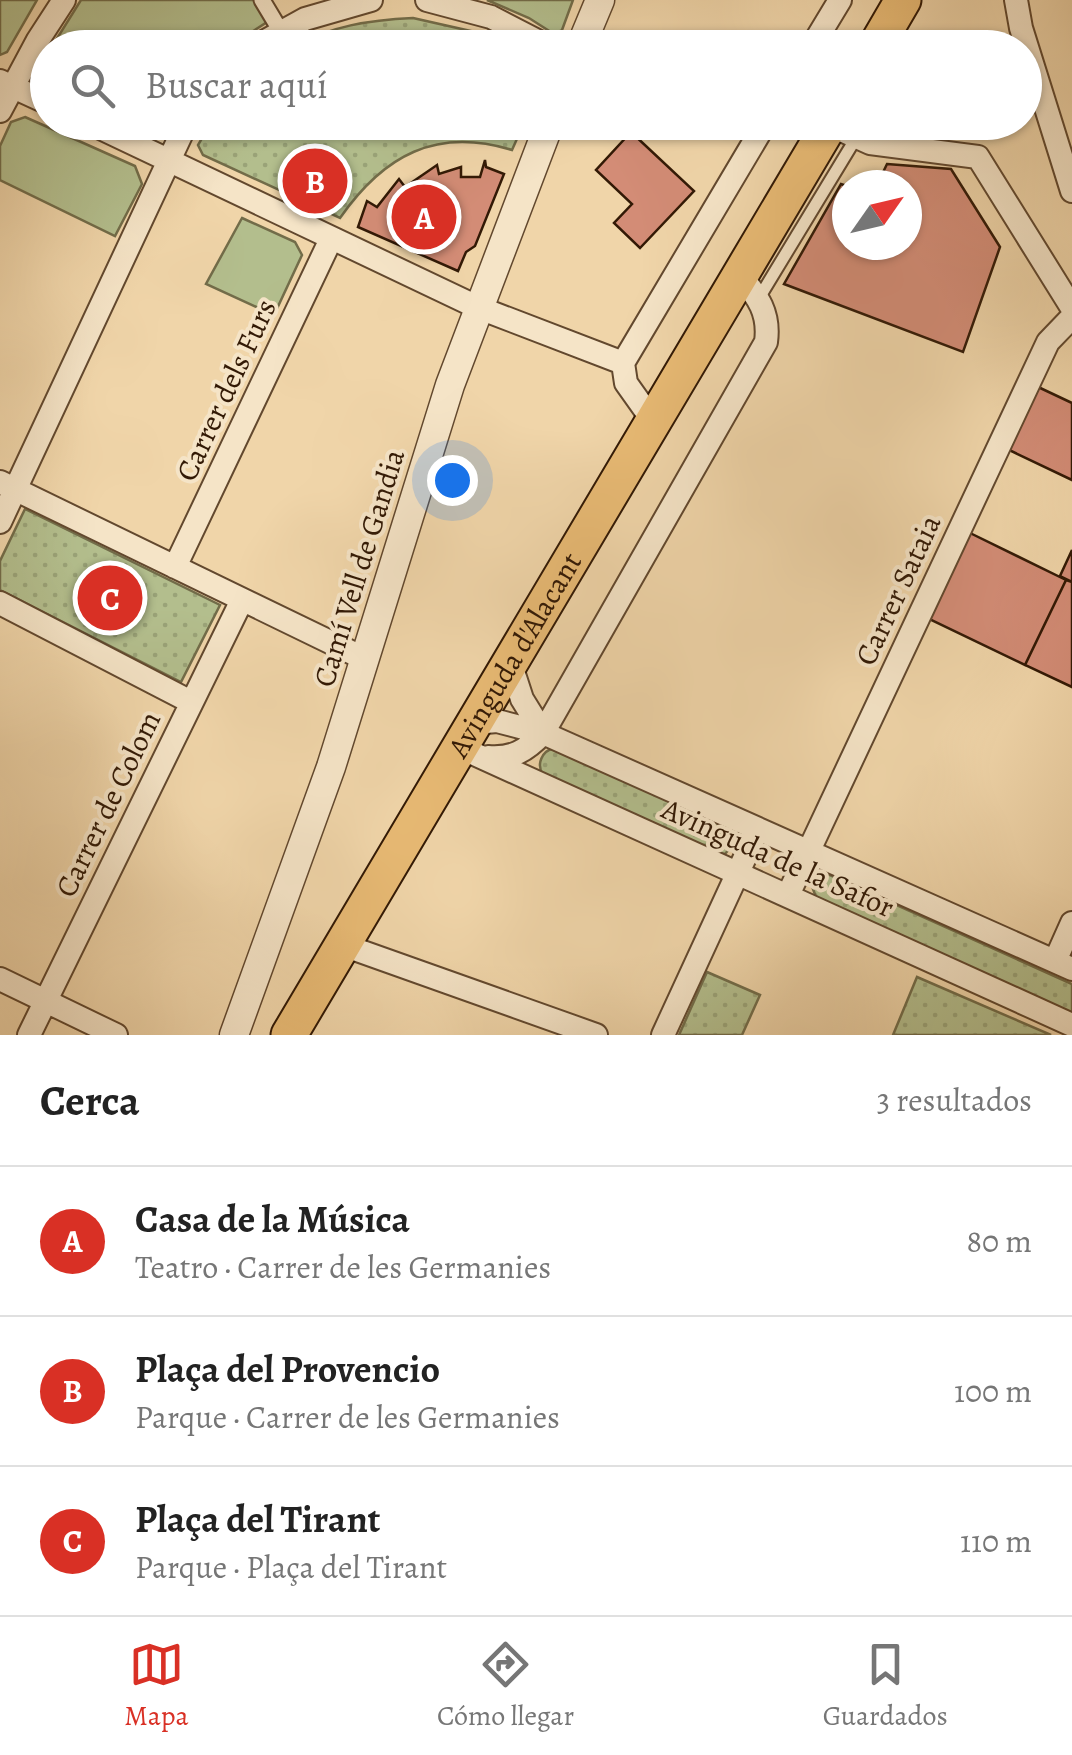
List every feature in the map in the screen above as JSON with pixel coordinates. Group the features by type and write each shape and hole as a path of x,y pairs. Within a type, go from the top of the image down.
{"highway":[{"name":"Avinguda d'Alacant","path":"289,1035 471,742 510,662 652,420 750,286 832,140"}],"street":[{"path":"43,30 64,0"},
{"path":"262,0 280,30 330,4 371,0"},
{"path":"427,0 491,17 516,30"},
{"path":"588,30 600,0"},
{"path":"822,30 840,0"},
{"path":"1016,0 1022,30"},
{"path":"0,111 6,83 30,49"},
{"path":"6,83 30,94"},
{"path":"1042,84 1064,143 1072,191"},
{"path":"125,140 478,307 622,363"},
{"path":"0,522 8,486 179,140"},
{"name":"Camí Vell de Gandia","path":"234,1035 331,767 478,307 543,140"},
{"path":"652,420 626,382 622,363 755,140"},
{"path":"864,140 978,157 1072,308"},
{"name":"Carrer dels Furs","path":"175,568 331,239"},
{"name":"Avinguda d'Alacant","path":"471,742 505,758 520,754 543,733 766,342 768,325 750,286"},
{"name":"Carrer Sataia","path":"788,896 1048,342 1072,317"},
{"path":"8,486 365,660"},
{"name":"Carrer de Colom","path":"29,1035 242,600"},
{"path":"0,603 192,702"},
{"path":"510,662 522,699 543,733"},
{"name":"Avinguda de la Safor","path":"1064,965 543,733 497,721 471,742 737,872 1072,1025"},
{"path":"663,1035 758,829"},
{"path":"1064,965 1072,923"},
{"path":"343,944 596,1035"},
{"path":"0,978 116,1035"}],"green space":[{"path":"0,0 37,0 7,52 0,55"},
{"path":"81,0 254,0 267,22 255,30 62,30"},
{"path":"487,0 573,0 562,30 548,30"},
{"path":"413,18 466,30 334,30"},
{"path":"30,119 30,140 77,140 135,166 142,184 115,236 0,180 0,146 11,122"},
{"path":"201,140 516,140 512,150 459,142 414,152 375,178 340,218 203,155 198,145"},
{"path":"242,218 295,242 302,255 274,315 206,284"},
{"path":"25,509 220,605 181,682 0,590 0,561"},
{"path":"554,748 729,827 736,841 725,854 716,853 543,775 541,758"},
{"path":"821,871 1072,984 1072,1016 816,897 810,881"},
{"path":"707,972 760,995 742,1035 679,1035"},
{"path":"917,977 1051,1035 893,1035"}],"building":[{"path":"624,140 640,140 694,191 640,248 614,223 632,204 596,170"},
{"path":"485,160 486,167 504,174 475,246 466,252 458,271 358,227 367,201 377,207 399,179 405,187 437,165 439,174 461,167 461,177 480,177"},
{"path":"887,164 951,169 1000,247 963,352 784,284 832,200 832,260 922,260 922,170 884,170"},
{"path":"1036,386 1072,403 1072,480 1007,449"},
{"path":"968,532 1066,580 1025,665 927,618"},
{"path":"1072,550 1072,582 1060,576"},
{"path":"1066,580 1072,582 1072,687 1025,665"}],"place":[{"name":"Plaça del Provencio","path":"315,181"},
{"name":"Casa de la Música","path":"424,217"},
{"name":"Plaça del Tirant","path":"110,598"}]}
